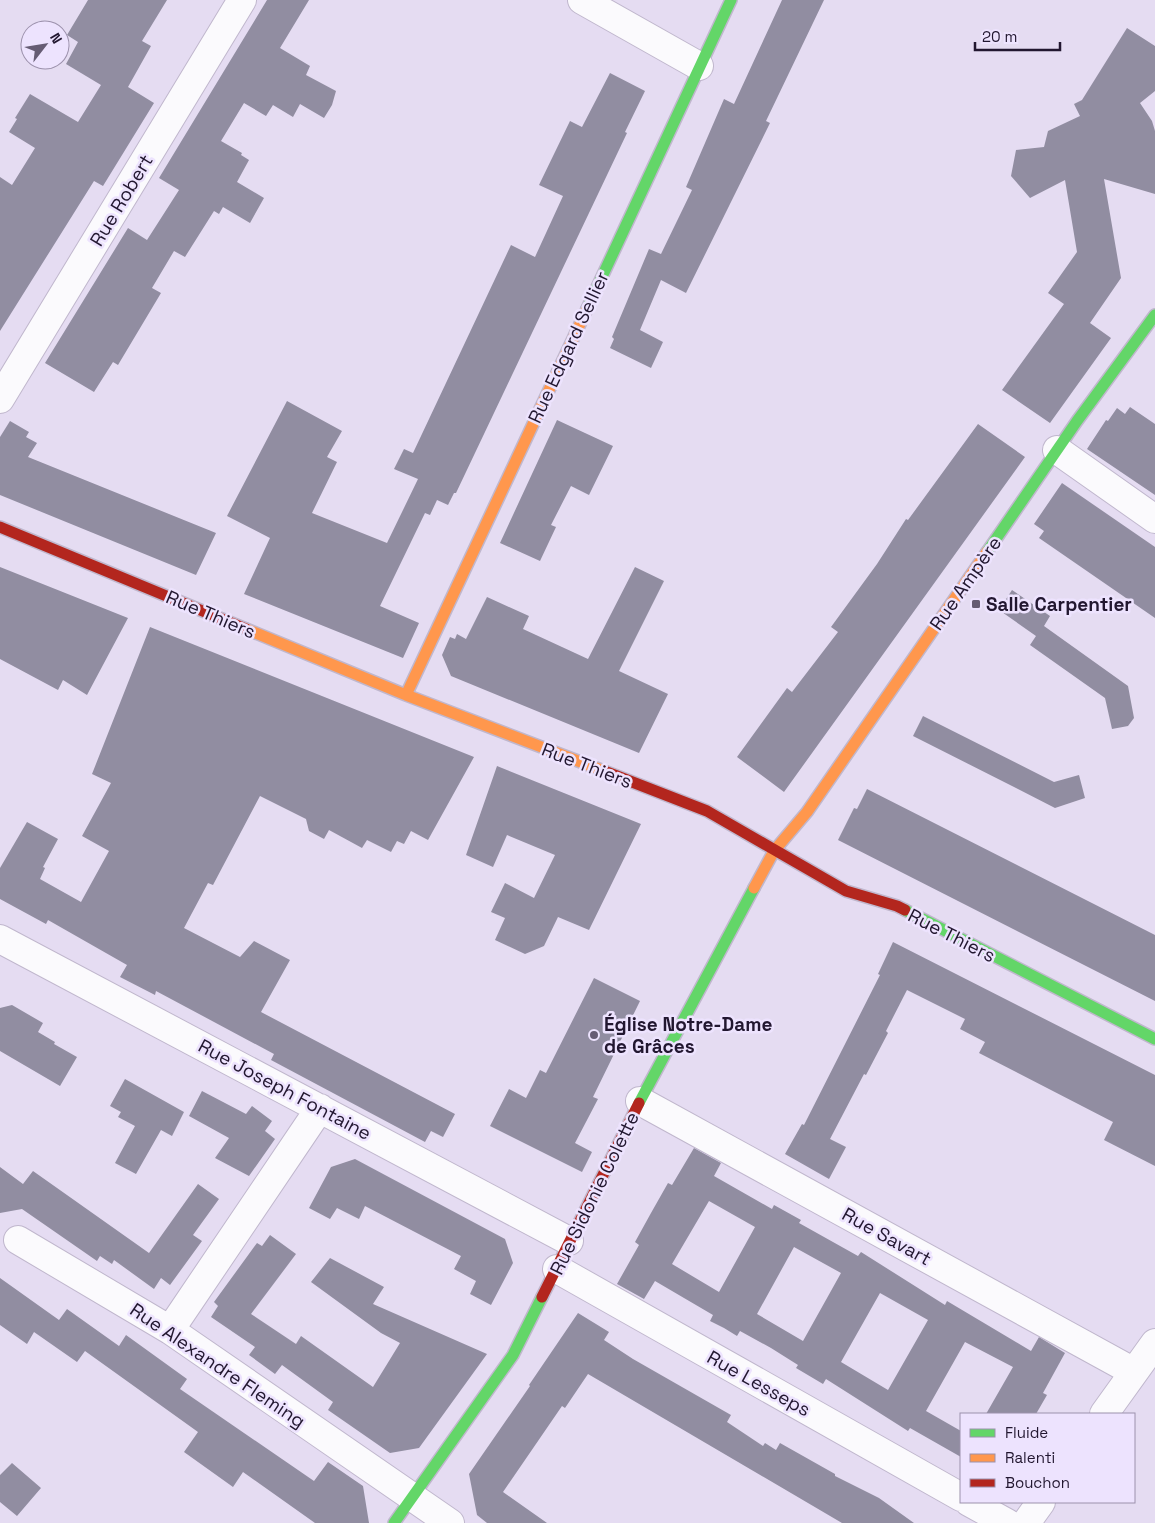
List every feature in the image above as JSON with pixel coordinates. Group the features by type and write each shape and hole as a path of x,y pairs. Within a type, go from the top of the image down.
{"street":[{"name":"Rue Robert","path":"0,399 242,0"},
{"path":"582,0 699,66"},
{"name":"Rue Edgard Sellier","path":"406,695 731,0"},
{"name":"Rue Ampère","path":"774,851 808,812 1057,450 1155,315"},
{"path":"1057,450 1155,519"},
{"name":"Rue Thiers","path":"0,527 406,695 707,811 846,891 897,906 1155,1039"},
{"name":"Rue Sidonie Colette","path":"394,1523 513,1355 640,1101 774,851"},
{"name":"Rue Joseph Fontaine","path":"0,939 570,1241"},
{"name":"Rue Savart","path":"640,1101 1134,1372"},
{"path":"170,1330 320,1108"},
{"name":"Rue Alexandre Fleming","path":"18,1240 170,1330 450,1523"},
{"name":"Rue Lesseps","path":"557,1269 960,1496"},
{"path":"1105,1413 1155,1343"},
{"path":"971,1503 1007,1523"},
{"path":"1026,1523 1040,1503"}],"building":[{"path":"88,0 167,0 142,41 151,46 128,87 154,103 103,186 94,181 0,331 0,177 12,185 35,148 9,132 17,119 15,118 30,94 78,122 101,85 70,66 70,57 78,42 70,37 70,30"},
{"path":"267,0 309,0 280,48 310,66 306,75 336,91 332,105 324,118 300,104 293,117 273,105 266,116 244,103 221,141 242,153 241,155 249,160 237,182 264,198 250,223 223,207 219,214 214,211 185,257 174,251 152,288 161,293 118,365 113,362 94,392 45,363 128,228 147,240 179,190 159,178"},
{"path":"782,0 824,0 766,121 770,123 686,293 661,280 640,330 663,342 651,368 610,348 614,339 612,337 649,249 661,254 692,190 686,187 724,99 734,104"},
{"path":"1127,28 1155,46 1155,91 1140,103 1152,121 1155,131 1155,194 1104,179 1121,278 1090,323 1111,338 1050,423 1002,390 1064,304 1048,293 1077,252 1065,180 1030,198 1011,176 1016,150 1044,147 1048,131 1080,116 1074,104 1082,100"},
{"path":"610,73 645,91 625,132 627,133 456,493 454,493 448,505 437,500 430,515 425,513 380,606 419,623 403,658 244,594 270,538 227,516 287,401 342,431 327,457 337,462 312,513 387,543 418,479 394,469 404,449 413,453 511,245 535,257 563,196 539,185 570,121 582,127"},
{"path":"1130,407 1155,424 1155,495 1087,449 1106,420 1108,421 1117,408 1125,414"},
{"path":"557,420 613,446 589,495 571,486 551,525 556,527 540,561 500,543"},
{"path":"10,421 29,432 26,437 37,443 28,457 216,533 196,575 0,495 0,437"},
{"path":"978,424 1025,457 784,792 737,757 787,688 792,692 838,632 831,627 877,564 906,519 908,520"},
{"path":"1062,483 1155,547 1155,618 1039,538 1044,531 1034,524"},
{"path":"0,567 128,618 87,695 63,680 58,690 0,659"},
{"path":"635,567 664,581 619,671 668,694 639,753 451,676 442,655 450,637 455,639 457,634 466,639 487,597 529,616 523,629 588,659"},
{"path":"1012,590 1050,616 1044,626 1128,686 1134,718 1128,726 1112,729 1105,698 1030,645 1036,636 999,610"},
{"path":"150,627 474,757 428,840 411,831 404,844 397,841 391,852 367,840 362,848 329,830 324,839 309,831 306,819 260,796 213,885 208,883 184,928 240,957 254,941 290,960 261,1012 455,1114 443,1137 431,1131 425,1142 271,1060 274,1054 156,991 155,995 120,977 127,965 48,920 46,924 0,899 0,868 27,822 58,839 43,867 45,868 40,879 81,902 109,851 82,836 111,783 92,774"},
{"path":"923,716 1054,782 1079,775 1085,798 1055,808 913,736"},
{"path":"497,766 641,824 589,930 558,917 544,946 525,954 495,940 505,918 491,912 505,883 534,898 555,855 507,835 493,867 466,855"},
{"path":"867,789 1155,935 1155,1001 838,840 854,808 857,809"},
{"path":"893,942 1155,1075 1155,1166 1104,1140 1113,1122 979,1053 985,1042 960,1029 965,1019 907,990 886,1031 888,1033 830,1139 846,1147 829,1179 785,1154 802,1124 804,1125 880,975 878,974"},
{"name":"Église Notre-Dame de Grâces","path":"594,978 640,1001 593,1097 598,1099 575,1143 592,1152 582,1172 490,1126 509,1089 526,1098 540,1070 546,1073"},
{"path":"12,1005 43,1023 38,1032 77,1057 60,1086 0,1051 0,1008"},
{"path":"125,1079 184,1112 172,1136 161,1130 136,1174 115,1163 135,1126 118,1117 121,1112 110,1106"},
{"path":"202,1091 246,1114 252,1106 272,1121 265,1131 275,1139 249,1176 215,1158 229,1138 189,1116"},
{"path":"694,1148 721,1163 714,1176 772,1209 774,1205 801,1220 799,1223 858,1256 861,1252 945,1305 947,1301 1031,1351 1039,1337 1065,1353 1043,1393 1047,1395 1037,1413 987,1413 1013,1367 965,1342 926,1411 960,1430 960,1456 910,1428 908,1431 826,1379 823,1384 796,1368 798,1365 740,1331 737,1336 710,1321 713,1315 655,1281 644,1299 617,1284 639,1245 635,1242 668,1183 672,1185","holes":["709,1201 755,1227 719,1292 672,1264","794,1247 841,1273 803,1341 757,1314","880,1293 928,1320 888,1390 841,1362"]},
{"path":"355,1159 505,1239 513,1263 491,1305 470,1294 476,1281 454,1269 461,1256 365,1206 359,1219 337,1208 330,1219 309,1208 331,1167"},
{"path":"0,1167 23,1184 33,1171 149,1253 198,1184 219,1199 193,1235 202,1241 170,1285 161,1278 154,1289 114,1260 112,1264 100,1256 97,1261 22,1209 0,1213"},
{"path":"270,1235 296,1254 251,1314 296,1344 301,1336 373,1387 400,1343 381,1333 311,1282 330,1258 384,1287 373,1304 487,1354 419,1448 390,1453 328,1410 333,1402 282,1365 275,1374 249,1355 255,1347 211,1317 218,1306 214,1302 257,1243 262,1246"},
{"path":"0,1278 59,1320 67,1309 119,1346 126,1335 187,1379 180,1389 314,1481 328,1462 363,1486 369,1523 315,1523 243,1472 233,1487 184,1452 198,1432 85,1351 77,1362 34,1332 27,1344 0,1325"},
{"path":"578,1313 609,1332 604,1340 633,1359 731,1415 727,1422 763,1446 765,1443 776,1450 780,1443 835,1474 835,1476 879,1498 914,1523 842,1523 588,1374 565,1408 562,1406 503,1492 547,1523 487,1523 477,1515 469,1474"},
{"path":"12,1463 41,1488 17,1516 0,1502 0,1475"}],"traffic: fast":[{"path":"587,309 731,0"},
{"path":"987,552 1077,421 1155,315"},
{"path":"639,1103 754,888"},
{"path":"905,910 1155,1039"},
{"path":"394,1523 513,1355 542,1297"}],"traffic: slow":[{"path":"406,695 587,309"},
{"path":"754,888 774,851 807,812 987,552"},
{"path":"246,629 406,695 604,771"}],"traffic: jam":[{"path":"0,527 246,629"},
{"path":"604,771 707,811 846,891 905,910"},
{"path":"542,1297 639,1103"}],"place":[{"name":"Salle Carpentier","path":"976,604"},
{"name":"Église Notre-Dame de Grâces","path":"594,1035"}]}
